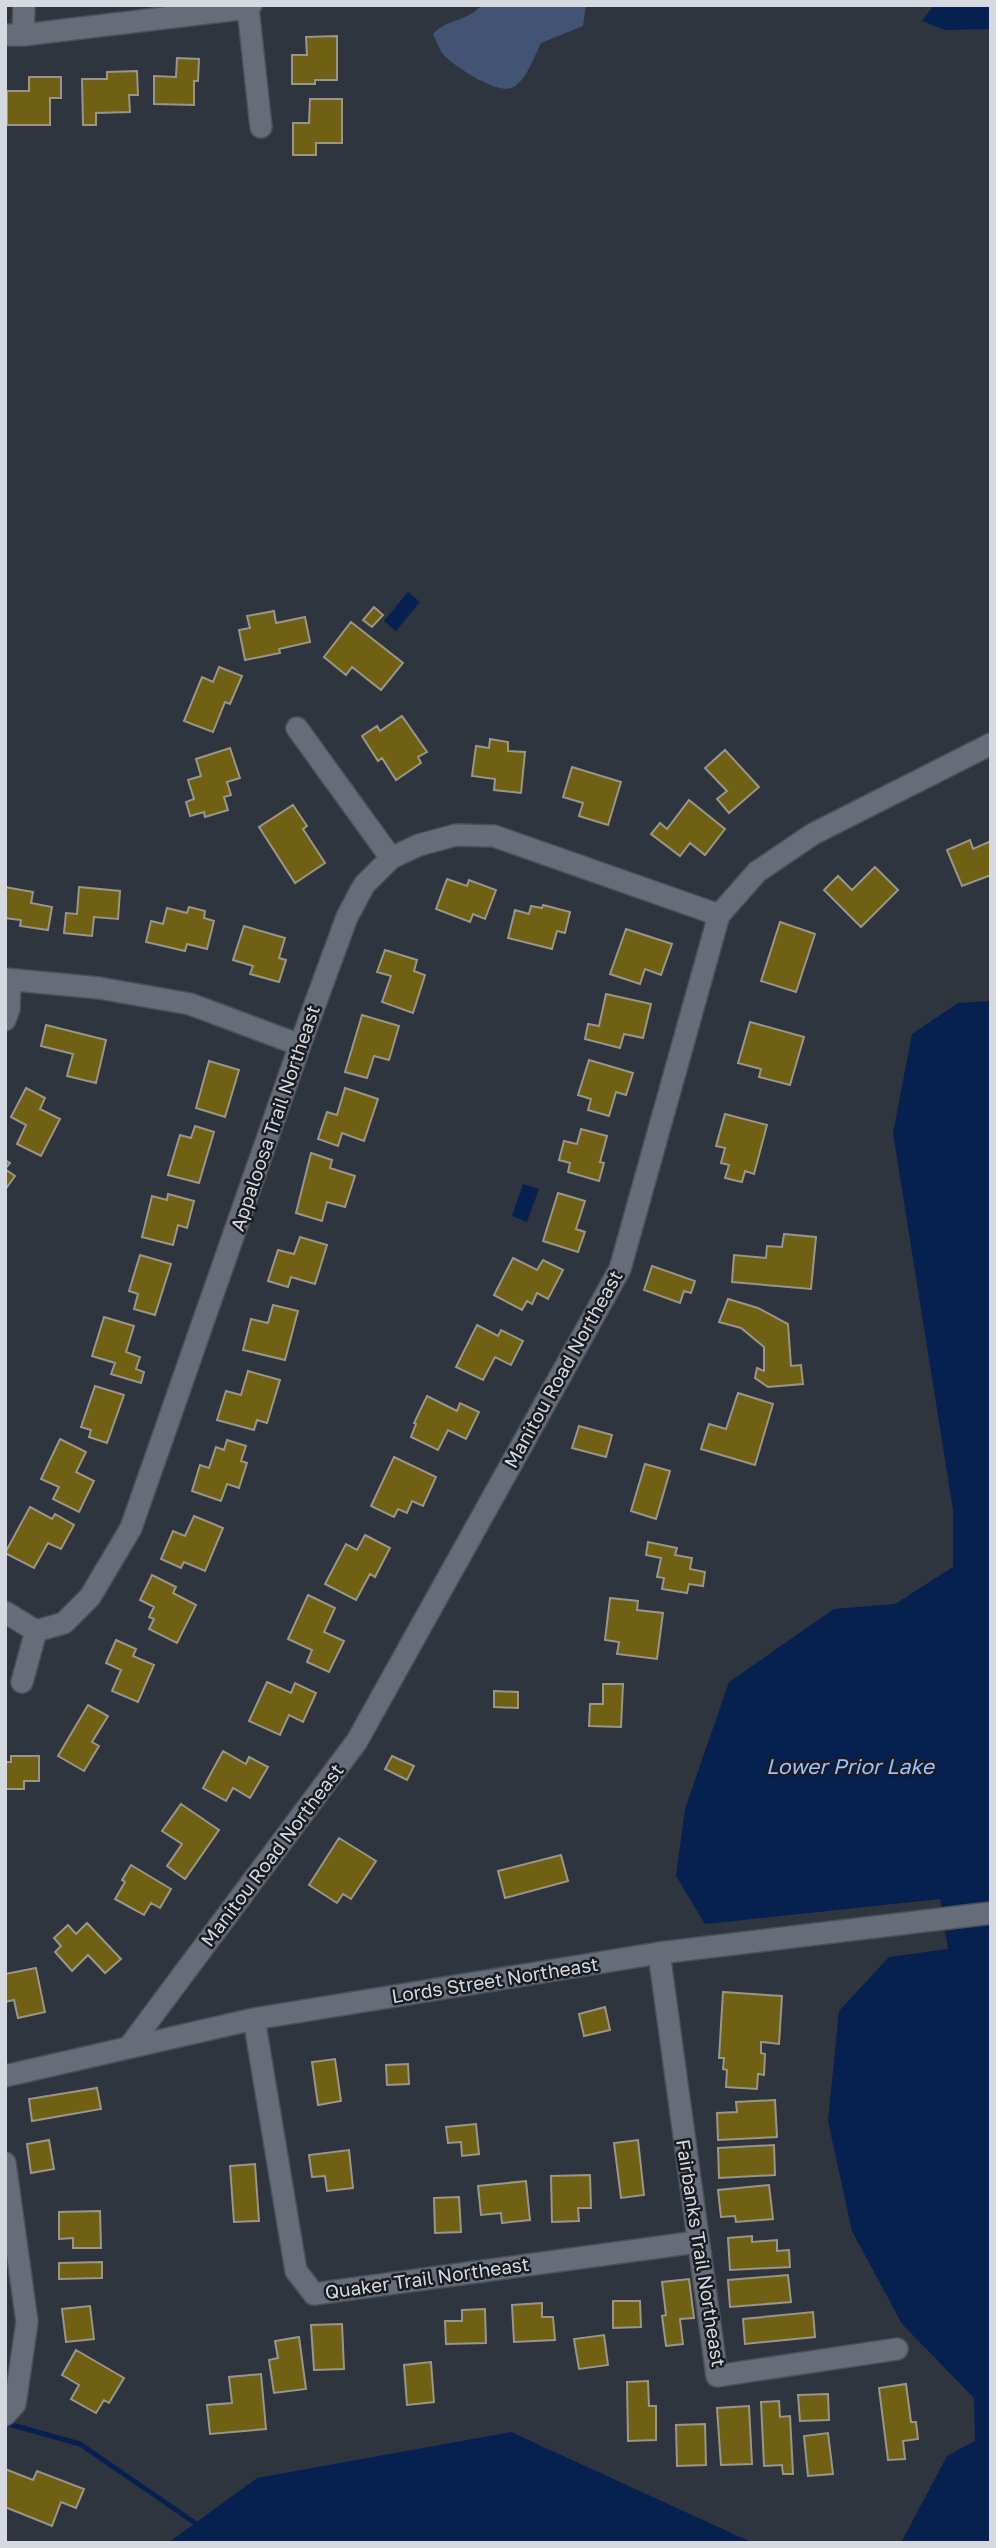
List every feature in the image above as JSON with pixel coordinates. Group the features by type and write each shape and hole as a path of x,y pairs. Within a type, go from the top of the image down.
{"street":[{"path":"24,5 14,35 250,7 261,127"},
{"path":"297,728 391,858"},
{"name":"Manitou Road Northeast","path":"129,2047 357,1741 620,1269 719,915 757,872 813,834 991,744"},
{"name":"Appaloosa Trail Northeast","path":"36,1631 64,1623 90,1597 131,1528 300,1045 347,917 364,885 391,858 419,845 456,835 494,836 719,915"},
{"path":"5,1020 9,1009 8,979 99,988 190,1004 300,1045"},
{"path":"5,1612 36,1631 22,1682"},
{"name":"Lords Street Northeast","path":"5,2076 254,2019 659,1953 991,1913"},
{"name":"Fairbanks Trail Northeast","path":"659,1953 717,2376 897,2349"},
{"name":"Quaker Trail Northeast","path":"254,2019 296,2271 314,2294 697,2242"},
{"path":"5,2163 27,2322 15,2404 5,2415"}],"shaded area":[{"path":"482,5 586,5 583,26 541,43 521,81 504,89 476,78 456,65 443,54 433,34"}],"water":[{"path":"934,5 991,5 991,29 945,30 922,21"},
{"path":"408,592 420,602 396,631 384,621"},
{"name":"Lower Prior Lake","path":"991,1001 991,2543 901,2543 947,2456 975,2441 974,2398 902,2324 852,2231 828,2121 839,2011 889,1957 948,1949 940,1899 705,1924 676,1876 685,1809 729,1682 834,1609 895,1604 953,1567 953,1510 893,1133 912,1034 958,1003"},
{"path":"523,1184 539,1189 527,1222 512,1216"},
{"path":"511,2432 753,2543 168,2543 257,2478"}],"building":[{"path":"337,36 337,80 292,84 292,55 307,55 306,37"},
{"path":"177,58 199,59 198,81 194,81 194,105 154,104 154,76 176,77"},
{"path":"137,71 138,95 129,95 130,112 96,113 96,125 83,125 82,79 107,79 107,72"},
{"path":"29,77 61,77 61,98 50,98 50,125 7,125 7,91 29,91"},
{"path":"310,99 342,99 342,143 316,143 316,155 293,155 293,123 309,123"},
{"path":"374,607 383,615 372,627 363,620"},
{"path":"274,611 276,623 305,617 310,642 279,649 280,653 245,660 239,630 250,628 247,616"},
{"path":"351,622 403,663 381,690 352,667 346,675 324,657"},
{"path":"219,667 242,676 230,704 225,702 213,732 184,721 202,677 213,682"},
{"path":"402,716 427,752 418,757 421,763 396,780 382,758 378,761 362,736 377,726 380,731"},
{"path":"490,739 508,742 508,751 525,752 521,793 494,790 495,779 472,776 476,746 489,748"},
{"path":"230,748 240,778 227,782 231,795 224,797 228,810 205,817 204,812 190,816 186,802 194,799 188,780 201,776 196,759"},
{"path":"725,750 759,787 729,813 717,799 727,791 705,768"},
{"path":"572,767 621,782 608,825 579,816 583,803 563,797"},
{"path":"689,800 725,829 705,855 690,843 680,856 651,834 660,823 667,829"},
{"path":"293,805 307,826 303,829 325,863 295,883 259,827"},
{"path":"970,840 973,849 991,841 991,875 962,886 947,850"},
{"path":"875,867 898,890 861,927 824,890 838,876 852,890"},
{"path":"447,879 467,886 469,880 496,890 485,919 473,914 470,922 436,909"},
{"path":"5,887 33,892 31,903 52,907 48,930 20,926 21,920 5,918"},
{"path":"79,887 120,891 118,919 94,917 92,936 64,933 66,913 77,914"},
{"path":"543,905 570,912 565,933 557,931 552,949 508,938 515,910 529,914 531,906 542,908"},
{"path":"189,907 205,911 204,918 214,921 207,949 187,944 185,951 146,942 151,921 163,924 167,908 187,913"},
{"path":"780,922 815,934 796,992 761,981"},
{"path":"244,926 285,938 279,958 286,960 279,982 250,974 253,966 233,960"},
{"path":"626,929 672,944 661,975 645,969 640,984 610,974"},
{"path":"385,950 417,960 414,971 425,975 413,1013 382,1002 391,976 377,972"},
{"path":"606,994 651,1004 643,1038 624,1034 620,1048 585,1039 588,1024 599,1026"},
{"path":"362,1015 399,1026 389,1060 374,1056 367,1078 345,1072"},
{"path":"750,1022 804,1037 790,1085 759,1077 761,1069 738,1063"},
{"path":"46,1025 106,1040 96,1083 67,1076 73,1054 41,1046"},
{"path":"589,1060 633,1073 626,1095 616,1092 609,1116 588,1110 591,1099 578,1095"},
{"path":"209,1061 239,1070 225,1117 196,1108"},
{"path":"26,1088 45,1098 40,1109 60,1119 41,1156 17,1144 26,1125 11,1117"},
{"path":"345,1088 378,1099 364,1141 342,1133 338,1146 318,1139 327,1112 337,1115"},
{"path":"725,1114 767,1125 754,1174 745,1171 742,1182 725,1178 729,1165 721,1163 725,1148 716,1146"},
{"path":"195,1126 214,1132 199,1183 168,1175 180,1135 191,1138"},
{"path":"581,1129 607,1136 600,1162 604,1163 599,1181 568,1172 570,1163 559,1160 564,1141 577,1144"},
{"path":"311,1153 332,1160 330,1168 355,1176 345,1207 327,1202 322,1221 296,1213"},
{"path":"5,1169 15,1176 5,1190"},
{"path":"558,1193 585,1201 576,1229 585,1232 578,1252 543,1241"},
{"path":"168,1194 194,1201 187,1228 178,1225 173,1245 142,1237 152,1196 167,1200"},
{"path":"784,1234 816,1237 811,1289 732,1282 734,1255 766,1258 767,1246 782,1247"},
{"path":"300,1237 327,1245 315,1284 291,1277 288,1287 268,1281 278,1250 294,1254"},
{"path":"140,1255 171,1264 155,1315 134,1309 138,1294 129,1291"},
{"path":"513,1258 537,1270 543,1260 563,1270 548,1299 537,1293 532,1304 527,1301 522,1310 494,1295"},
{"path":"652,1266 695,1281 691,1293 684,1291 680,1303 644,1290"},
{"path":"728,1299 758,1308 788,1324 791,1366 801,1365 803,1384 768,1387 755,1378 757,1368 764,1371 764,1347 741,1328 719,1322"},
{"path":"273,1305 298,1311 285,1360 243,1350 251,1319 268,1323"},
{"path":"104,1317 134,1326 126,1352 140,1357 136,1369 144,1372 141,1383 111,1374 115,1363 92,1356"},
{"path":"477,1325 498,1336 501,1330 523,1341 511,1365 495,1357 483,1380 456,1367"},
{"path":"248,1371 280,1380 267,1423 257,1420 254,1430 217,1420 226,1391 241,1395"},
{"path":"95,1386 124,1395 107,1443 89,1437 91,1430 81,1427"},
{"path":"738,1393 773,1404 755,1465 701,1449 709,1424 726,1429"},
{"path":"427,1396 457,1411 460,1403 479,1412 466,1439 448,1430 438,1450 411,1437 416,1424 414,1423"},
{"path":"579,1426 612,1435 606,1457 572,1448"},
{"path":"60,1439 86,1452 76,1472 94,1481 79,1512 53,1499 59,1487 41,1479"},
{"path":"227,1440 246,1446 241,1461 247,1463 239,1488 227,1484 221,1501 192,1491 200,1465 209,1468 216,1447 224,1450"},
{"path":"394,1457 436,1477 423,1506 412,1501 407,1513 398,1509 394,1517 371,1506"},
{"path":"645,1464 670,1471 656,1519 631,1511"},
{"path":"30,1507 52,1519 55,1514 74,1525 61,1549 48,1543 34,1568 5,1553"},
{"path":"194,1516 223,1528 205,1571 184,1562 181,1568 161,1559 173,1531 185,1536"},
{"path":"365,1535 390,1548 375,1577 370,1574 356,1600 325,1584 346,1544 357,1550"},
{"path":"648,1542 677,1548 675,1555 692,1558 690,1569 705,1572 703,1586 689,1584 687,1593 662,1589 664,1578 657,1577 661,1558 646,1555"},
{"path":"152,1575 176,1587 173,1593 196,1605 177,1643 149,1629 154,1619 149,1617 154,1607 140,1600"},
{"path":"308,1595 335,1608 324,1632 344,1641 329,1672 307,1662 312,1650 288,1639"},
{"path":"610,1598 638,1601 637,1610 663,1613 657,1659 617,1654 619,1642 605,1640"},
{"path":"116,1640 136,1649 133,1656 154,1665 138,1702 112,1691 121,1670 106,1663"},
{"path":"267,1682 291,1693 295,1683 316,1693 303,1722 289,1715 280,1735 249,1721"},
{"path":"603,1684 623,1684 621,1727 589,1726 590,1704 603,1704"},
{"path":"494,1691 518,1692 518,1708 494,1707"},
{"path":"88,1705 108,1716 92,1742 99,1746 84,1771 58,1756"},
{"path":"223,1751 246,1764 249,1757 268,1767 250,1798 233,1788 226,1801 203,1788"},
{"path":"11,1756 39,1756 39,1781 24,1781 24,1789 5,1789 5,1762 11,1762"},
{"path":"392,1756 414,1766 407,1780 385,1769"},
{"path":"181,1804 219,1830 185,1879 167,1866 182,1844 162,1831"},
{"path":"339,1838 376,1861 351,1899 343,1894 337,1903 309,1885"},
{"path":"561,1855 568,1881 505,1898 498,1871"},
{"path":"131,1865 171,1889 160,1908 151,1903 144,1915 115,1899"},
{"path":"87,1923 121,1959 105,1973 88,1955 72,1971 55,1952 61,1946 54,1938 68,1925 76,1934"},
{"path":"36,1968 45,2012 18,2018 14,2000 5,2002 5,1974"},
{"path":"723,1992 782,1996 779,2044 761,2042 761,2053 765,2054 764,2075 758,2074 757,2089 726,2087 727,2070 723,2069 724,2058 719,2058"},
{"path":"605,2007 610,2030 584,2036 579,2014"},
{"path":"335,2059 341,2101 318,2105 312,2062"},
{"path":"408,2064 409,2084 387,2085 386,2065"},
{"path":"97,2088 101,2109 32,2121 29,2099"},
{"path":"775,2100 777,2137 718,2140 717,2113 737,2112 736,2102"},
{"path":"476,2124 479,2154 462,2156 461,2142 448,2143 446,2127"},
{"path":"49,2140 54,2169 31,2173 27,2144"},
{"path":"638,2140 644,2195 621,2198 614,2143"},
{"path":"774,2145 775,2175 719,2178 718,2148"},
{"path":"349,2150 353,2188 327,2191 325,2176 312,2177 309,2155"},
{"path":"255,2164 259,2221 234,2222 230,2166"},
{"path":"590,2175 591,2208 578,2208 579,2221 552,2222 551,2176"},
{"path":"526,2181 530,2220 502,2223 501,2213 481,2215 478,2186"},
{"path":"769,2185 773,2219 736,2222 735,2216 721,2217 718,2190"},
{"path":"459,2197 461,2232 435,2233 434,2198"},
{"path":"100,2211 101,2248 73,2248 73,2238 59,2239 59,2212"},
{"path":"752,2236 752,2242 777,2240 777,2251 789,2250 790,2267 730,2270 728,2238"},
{"path":"102,2262 102,2278 59,2279 59,2263"},
{"path":"788,2275 791,2302 730,2307 728,2280"},
{"path":"689,2279 694,2318 680,2319 683,2344 666,2346 662,2316 666,2315 662,2282"},
{"path":"613,2301 640,2301 641,2327 613,2328"},
{"path":"542,2303 542,2317 553,2317 555,2340 514,2342 512,2305"},
{"path":"90,2306 94,2339 66,2342 62,2309"},
{"path":"485,2309 486,2343 446,2344 445,2321 462,2321 462,2310"},
{"path":"813,2312 815,2337 745,2344 743,2319"},
{"path":"342,2324 344,2369 314,2370 311,2325"},
{"path":"604,2335 608,2365 579,2369 574,2339"},
{"path":"299,2337 306,2389 274,2393 269,2360 278,2358 275,2341"},
{"path":"76,2350 124,2378 109,2403 104,2400 96,2413 71,2399 79,2385 62,2375"},
{"path":"431,2362 434,2402 407,2405 404,2365"},
{"path":"261,2374 266,2429 210,2434 207,2405 232,2403 229,2377"},
{"path":"648,2381 649,2406 656,2406 656,2440 628,2441 627,2382"},
{"path":"906,2384 911,2422 916,2422 918,2439 903,2441 905,2459 888,2460 879,2388"},
{"path":"828,2394 829,2420 800,2421 798,2395"},
{"path":"779,2401 780,2417 790,2416 793,2474 783,2474 782,2465 764,2466 761,2402"},
{"path":"749,2406 752,2464 721,2465 717,2408"},
{"path":"705,2424 706,2465 677,2466 676,2425"},
{"path":"828,2433 833,2474 808,2476 804,2436"},
{"path":"5,2469 33,2480 37,2471 84,2489 76,2508 61,2502 52,2526 5,2507"}],"waterway":[{"path":"5,2423 80,2444 201,2527"}]}
